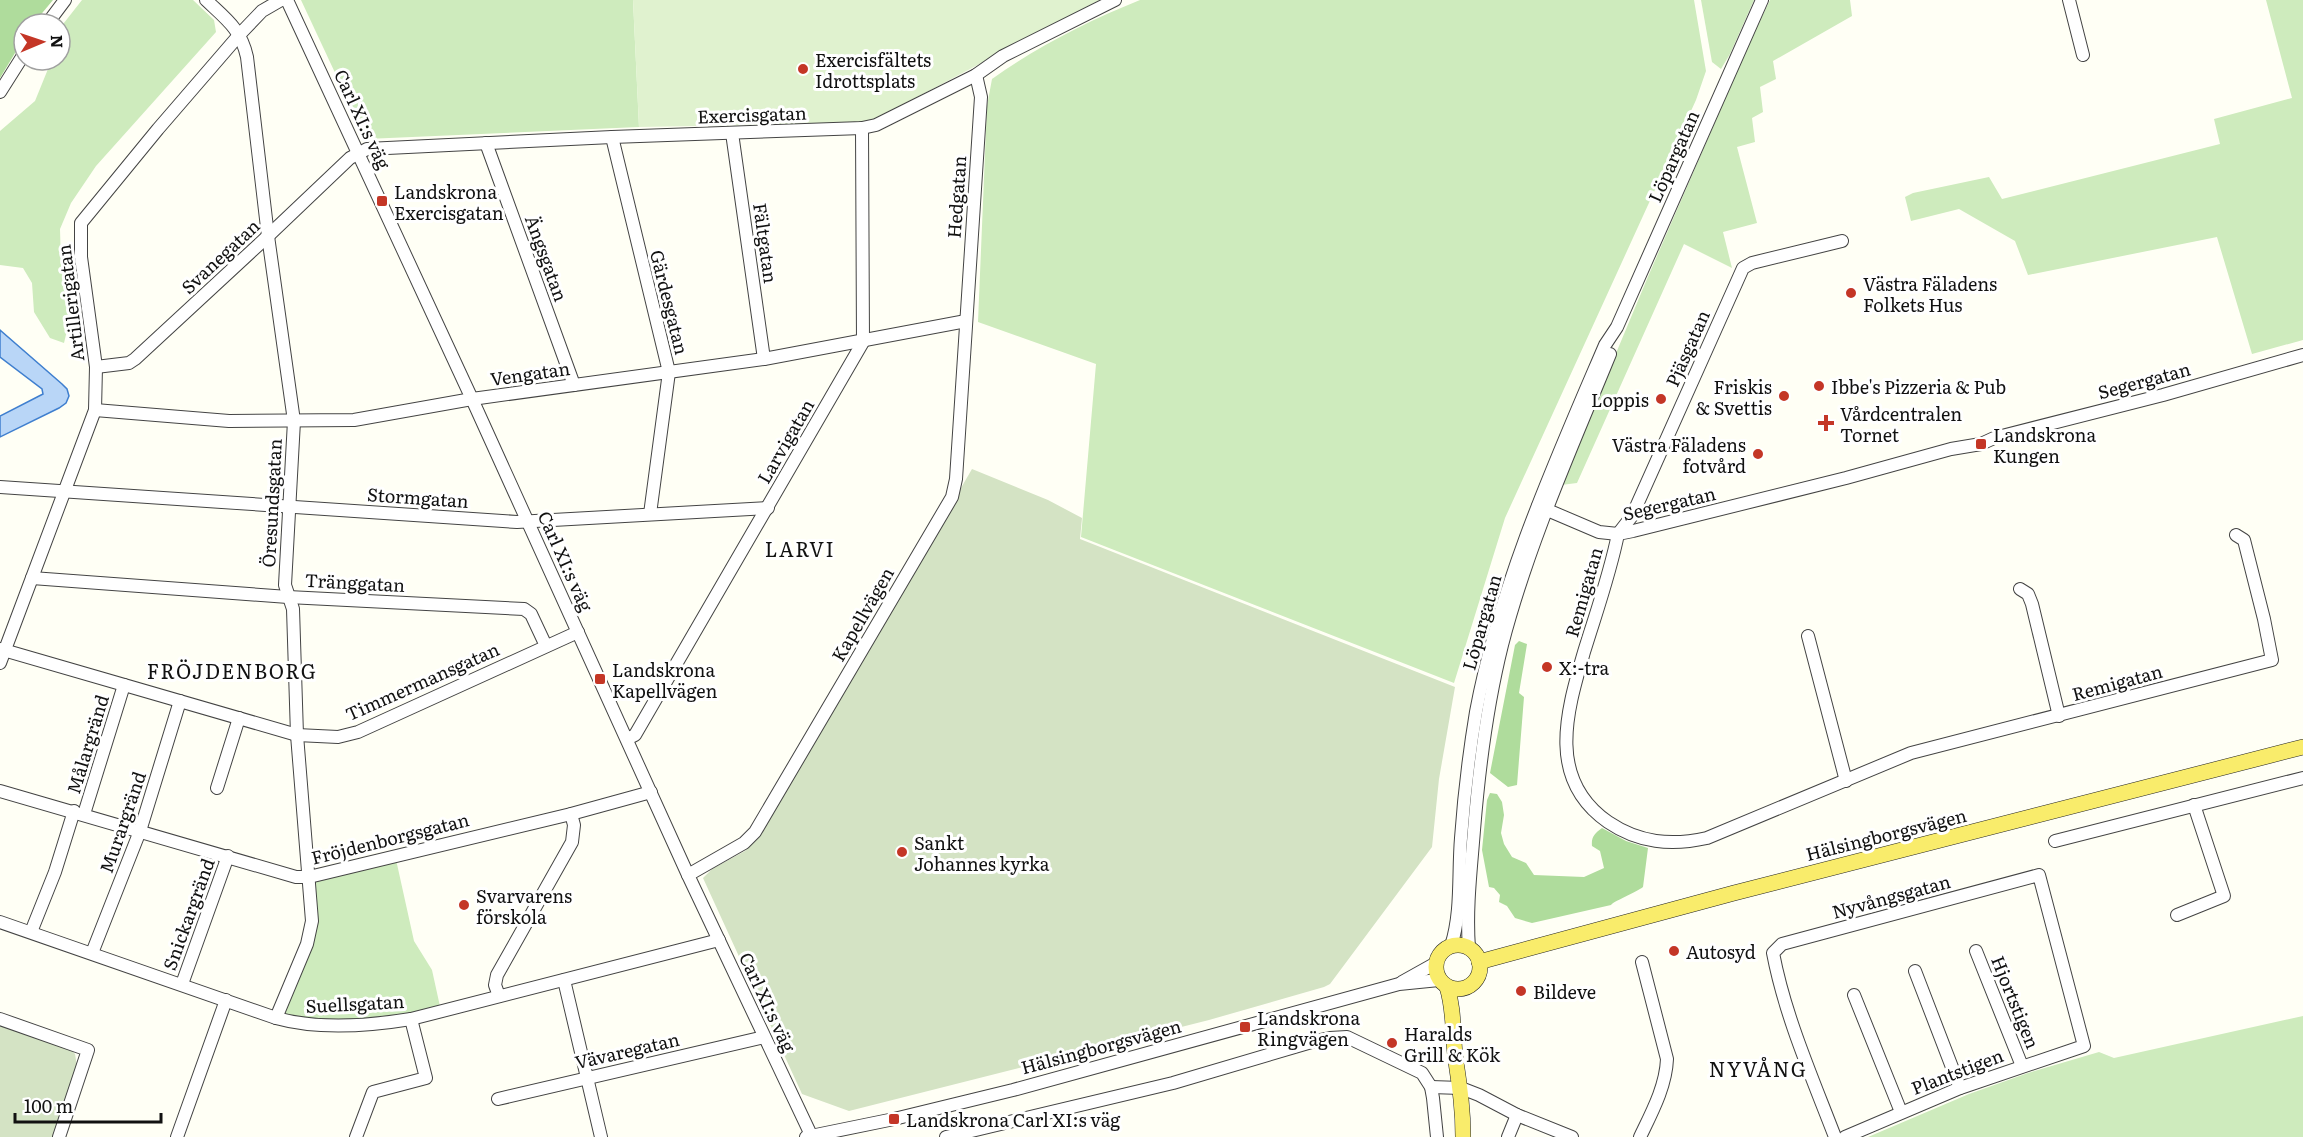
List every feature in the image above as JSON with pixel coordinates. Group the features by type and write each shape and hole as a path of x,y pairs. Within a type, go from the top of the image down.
{"main road":[{"name":"Hälsingborgsvägen","path":"1479,962 1734,892 2303,747"},
{"path":"1443,983 1457,990 1467,988 1477,979 1480,970 1479,962 1469,948 1460,945 1451,946 1441,952 1436,963 1436,971 1452,1002 1456,1061 1461,1088 1463,1137"},
{"path":"1461,1088 1466,1061 1463,1002 1467,988"}],"street":[{"name":"Öresundsgatan","path":"206,0 240,34 248,57 268,236 294,421 285,585 293,609 297,735 309,877 311,933 276,1018"},
{"name":"Artillerigatan","path":"0,663 2,649 66,491 95,410 96,367 81,257 81,223 240,34 262,11 281,0"},
{"name":"Carl XI:s väg","path":"287,0 688,874 812,1137"},
{"name":"Exercisgatan","path":"359,153 368,149 876,126 976,75 1003,56 1115,0"},
{"name":"Löpargatan","path":"1451,946 1456,931 1464,795 1479,700 1498,621 1542,508 1612,349 1617,327 1762,0"},
{"path":"2069,0 2083,55"},
{"path":"0,92 13,72"},
{"name":"Hedgatan","path":"966,321 981,97 976,75"},
{"path":"862,128 863,342"},
{"name":"Fältgatan","path":"732,133 764,359"},
{"name":"Gärdesgatan","path":"612,137 669,372 650,514"},
{"name":"Ängsgatan","path":"486,143 574,385"},
{"name":"Svanegatan","path":"96,367 129,363 135,359 350,158 359,153"},
{"name":"Pjäsgatan","path":"1618,534 1632,516 1743,268 1752,263 1842,241"},
{"name":"Vengatan","path":"95,410 229,421 354,420 472,399 764,359 966,321"},
{"name":"Kapellvägen","path":"688,874 744,843 755,832 952,497 956,479 966,321"},
{"name":"Larvigatan","path":"627,739 635,735 863,342"},
{"name":"Segergatan","path":"1542,508 1599,532 1618,534 1846,478 1951,449 1966,440 1979,437 1994,438 2163,395 2303,355"},
{"name":"Stormgatan","path":"0,487 528,522 768,508"},
{"name":"Löpargatan","path":"1469,948 1469,909 1476,810 1497,669 1542,508"},
{"name":"Remigatan","path":"1618,534 1570,699 1565,733 1568,762 1577,788 1591,807 1620,830 1639,838 1673,844 1707,838 1735,828 1911,753 2272,660 2244,540 2236,535"},
{"name":"Tränggatan","path":"32,578 288,597 524,609 531,614 546,646"},
{"path":"2020,589 2028,594 2032,604 2059,716"},
{"name":"Timmermansgatan","path":"2,649 297,735 338,737 358,732 578,632"},
{"path":"1808,636 1846,781"},
{"name":"Målargränd","path":"31,932 79,813 124,685"},
{"name":"Murargränd","path":"92,953 140,831 180,701"},
{"path":"217,788 239,718"},
{"path":"2055,841 2303,778"},
{"name":"Fröjdenborgsgatan","path":"0,791 296,877 309,877 571,814 651,792"},
{"path":"2177,915 2224,896 2194,805"},
{"path":"499,996 495,985 497,975 572,842 574,825 571,814"},
{"name":"Snickargränd","path":"182,984 228,856"},
{"name":"Nyvångsgatan","path":"1835,1137 1792,1022 1776,966 1773,952 1782,944 2039,875 2084,1046"},
{"name":"Suellsgatan","path":"0,921 276,1018 295,1023 324,1025 374,1024 411,1019 719,940"},
{"name":"Hjortstigen","path":"1976,951 2022,1066"},
{"path":"1640,1137 1667,1073 1667,1059 1642,962"},
{"name":"Hälsingborgsvägen","path":"1399,984 1436,963"},
{"path":"1915,971 1960,1088"},
{"path":"564,980 601,1137"},
{"name":"Hälsingborgsvägen","path":"806,1137 894,1119 1013,1090 1399,984 1443,983"},
{"path":"1854,995 1901,1112"},
{"path":"177,1137 226,1000"},
{"path":"0,1019 88,1050 59,1137"},
{"path":"356,1137 373,1092 426,1078 411,1019"},
{"name":"Vävaregatan","path":"498,1099 764,1037"},
{"path":"946,1137 1173,1083 1330,1038 1347,1037 1422,1073 1431,1087 1437,1137"},
{"name":"Plantstigen","path":"1845,1137 1960,1088 2084,1046"},
{"path":"1431,1087 1461,1088 1517,1115 1572,1137"},
{"path":"1508,1137 1517,1115"}],"green space":[{"path":"0,0 53,0 43,12 12,12 12,58 0,78"},
{"path":"82,0 193,0 214,20 216,32 96,166 71,203 60,229 61,264 69,322 64,343 50,338 34,312 32,283 23,268 0,265 0,131 35,101 47,72 72,72 72,13"},
{"path":"301,0 633,0 639,127 366,139"},
{"name":"Exercisfältets Idrottsplats","path":"633,0 1100,0 874,120 861,123 639,127"},
{"path":"1140,0 1694,0 1706,71 1696,100 1505,518 1454,683 1081,537 1096,364 978,322 987,106 992,79 1064,35"},
{"path":"1701,0 1754,0 1721,69 1712,62"},
{"path":"1770,0 1850,0 1852,16 1773,61 1776,79 1760,87 1763,112 1752,118 1755,142 1737,147 1757,223 1723,232 1732,268 1684,244 1577,483 1561,485 1647,279"},
{"path":"2266,0 2303,0 2303,340 2252,354 2217,237 2028,275 2015,241 1959,209 1911,221 1905,197 1913,193 1989,177 2002,199 2220,144 2214,119 2292,98"},
{"path":"972,469 1048,500 1082,518 1080,539 1455,687 1439,779 1432,847 1330,984 1324,987 1209,1020 849,1111 802,1094 703,878 712,869 745,851 759,835"},
{"path":"1519,641 1527,644 1519,693 1524,697 1517,785 1508,787 1490,773 1515,645"},
{"path":"1490,793 1497,794 1502,802 1504,815 1501,833 1504,844 1512,857 1526,863 1534,875 1584,877 1604,868 1600,851 1592,846 1594,836 1602,828 1626,841 1648,848 1643,887 1611,905 1532,923 1515,918 1507,906 1499,902 1500,895 1494,888 1489,887 1482,850 1487,800"},
{"path":"395,855 414,941 432,970 441,1011 393,1022 276,1018 307,944 309,877"},
{"path":"2303,1016 2303,1137 1868,1137 1969,1094 2028,1073 2099,1052 2114,1058"},
{"path":"0,1023 68,1046 75,1054 77,1066 54,1137 0,1137"}],"water":[{"path":"0,330 62,384 69,396 66,403 59,408 0,437 0,416 43,394 42,389 0,357"}],"place":[{"name":"Exercisfältets Idrottsplats","path":"803,69"},
{"name":"Landskrona Exercisgatan","path":"382,201"},
{"name":"Västra Fäladens Folkets Hus","path":"1851,293"},
{"name":"Ibbe's Pizzeria & Pub","path":"1819,386"},
{"name":"Friskis & Svettis","path":"1784,396"},
{"name":"Loppis","path":"1661,399"},
{"name":"Vårdcentralen Tornet","path":"1826,423"},
{"name":"Landskrona Kungen","path":"1981,444"},
{"name":"Västra Fäladens fotvård","path":"1758,454"},
{"name":"X:-tra","path":"1547,667"},
{"name":"Landskrona Kapellvägen","path":"600,679"},
{"name":"Sankt Johannes kyrka","path":"902,852"},
{"name":"Svarvarens förskola","path":"464,905"},
{"name":"Autosyd","path":"1674,951"},
{"name":"Bildeve","path":"1521,991"},
{"name":"Landskrona Ringvägen","path":"1245,1027"},
{"name":"Haralds Grill & Kök","path":"1392,1043"},
{"name":"Landskrona Carl XI:s väg","path":"894,1119"}],"district":[{"name":"LARVI","path":"800,548"},
{"name":"FRÖJDENBORG","path":"232,670"},
{"name":"NYVÅNG","path":"1758,1068"}]}
